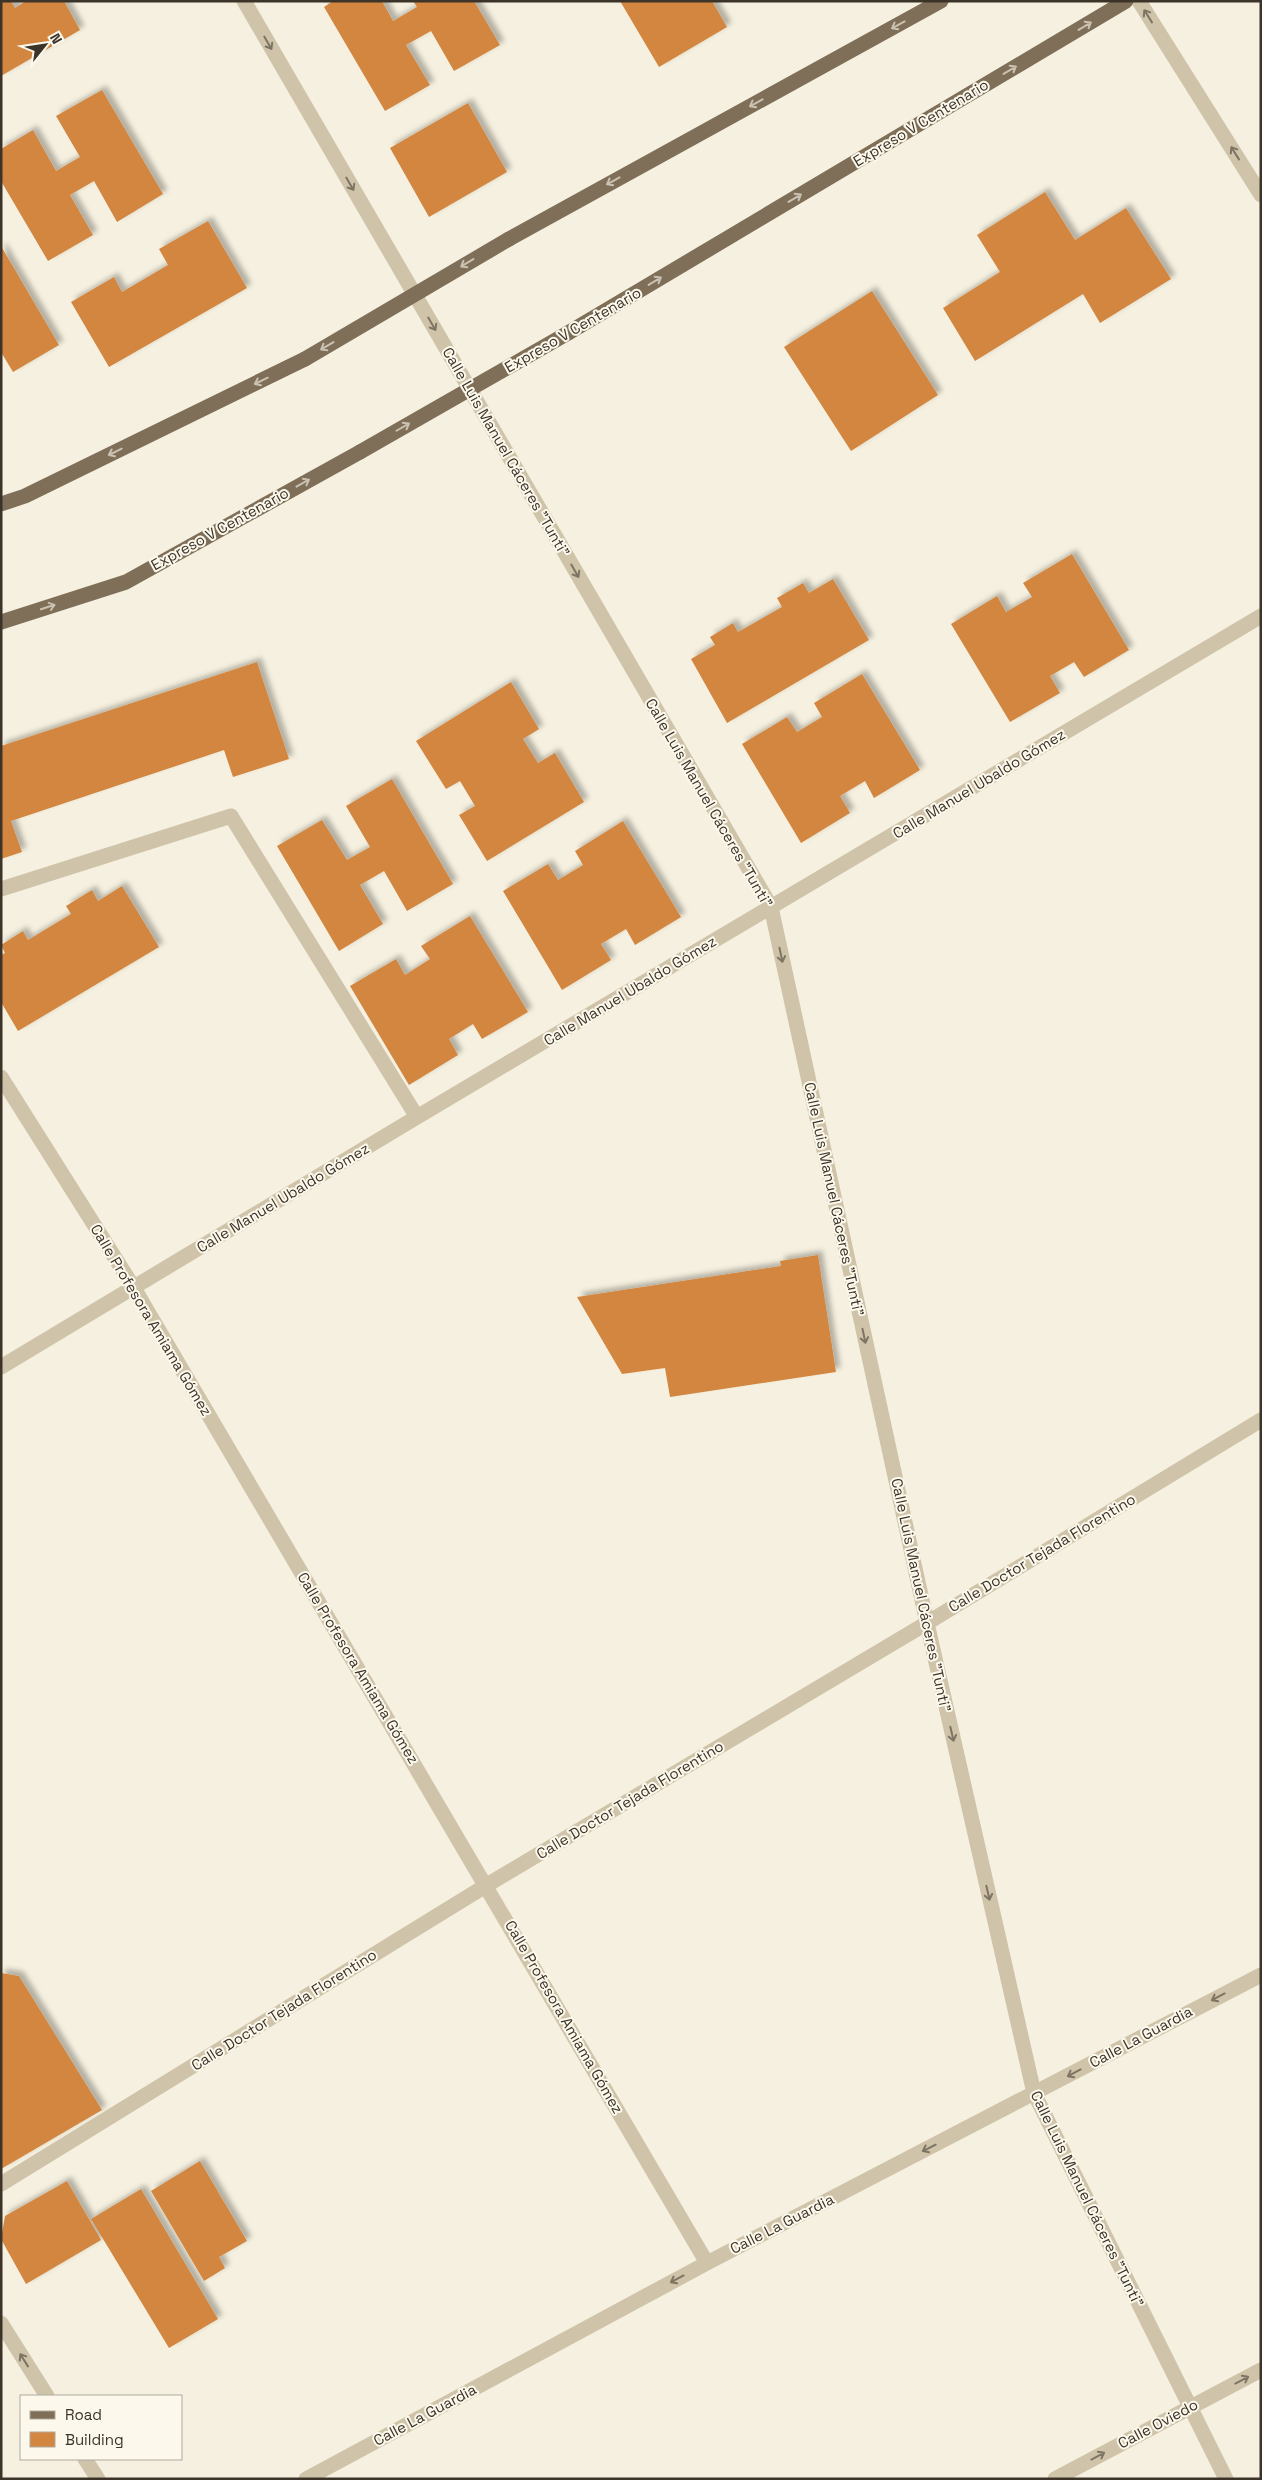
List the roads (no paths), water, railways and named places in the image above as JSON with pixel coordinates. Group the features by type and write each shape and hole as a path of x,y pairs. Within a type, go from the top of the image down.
{"main road":[{"path":"1,504 25,496 305,359 509,238 941,1"},
{"name":"Expreso V Centenario","path":"1,622 126,582 360,452 568,333 1126,1"}],"street":[{"name":"Calle Luis Manuel Cáceres \"Tunti\"","path":"244,1 771,908 926,1624 1034,2094 1226,2479"},
{"path":"1139,1 1261,195"},
{"name":"Calle Manuel Ubaldo Gómez","path":"1,1367 417,1117 1261,616"},
{"path":"1,889 231,816 417,1117"},
{"name":"Calle Profesora Amiama Gómez","path":"1,1077 134,1288 487,1885 707,2263"},
{"name":"Calle Doctor Tejada Florentino","path":"1,2184 487,1885 926,1624 1261,1420"},
{"name":"Calle La Guardia","path":"306,2479 707,2263 1261,1975"},
{"path":"1,2323 46,2395"},
{"name":"Calle Oviedo","path":"1055,2479 1261,2370"},
{"path":"86,2460 98,2479"}]}
